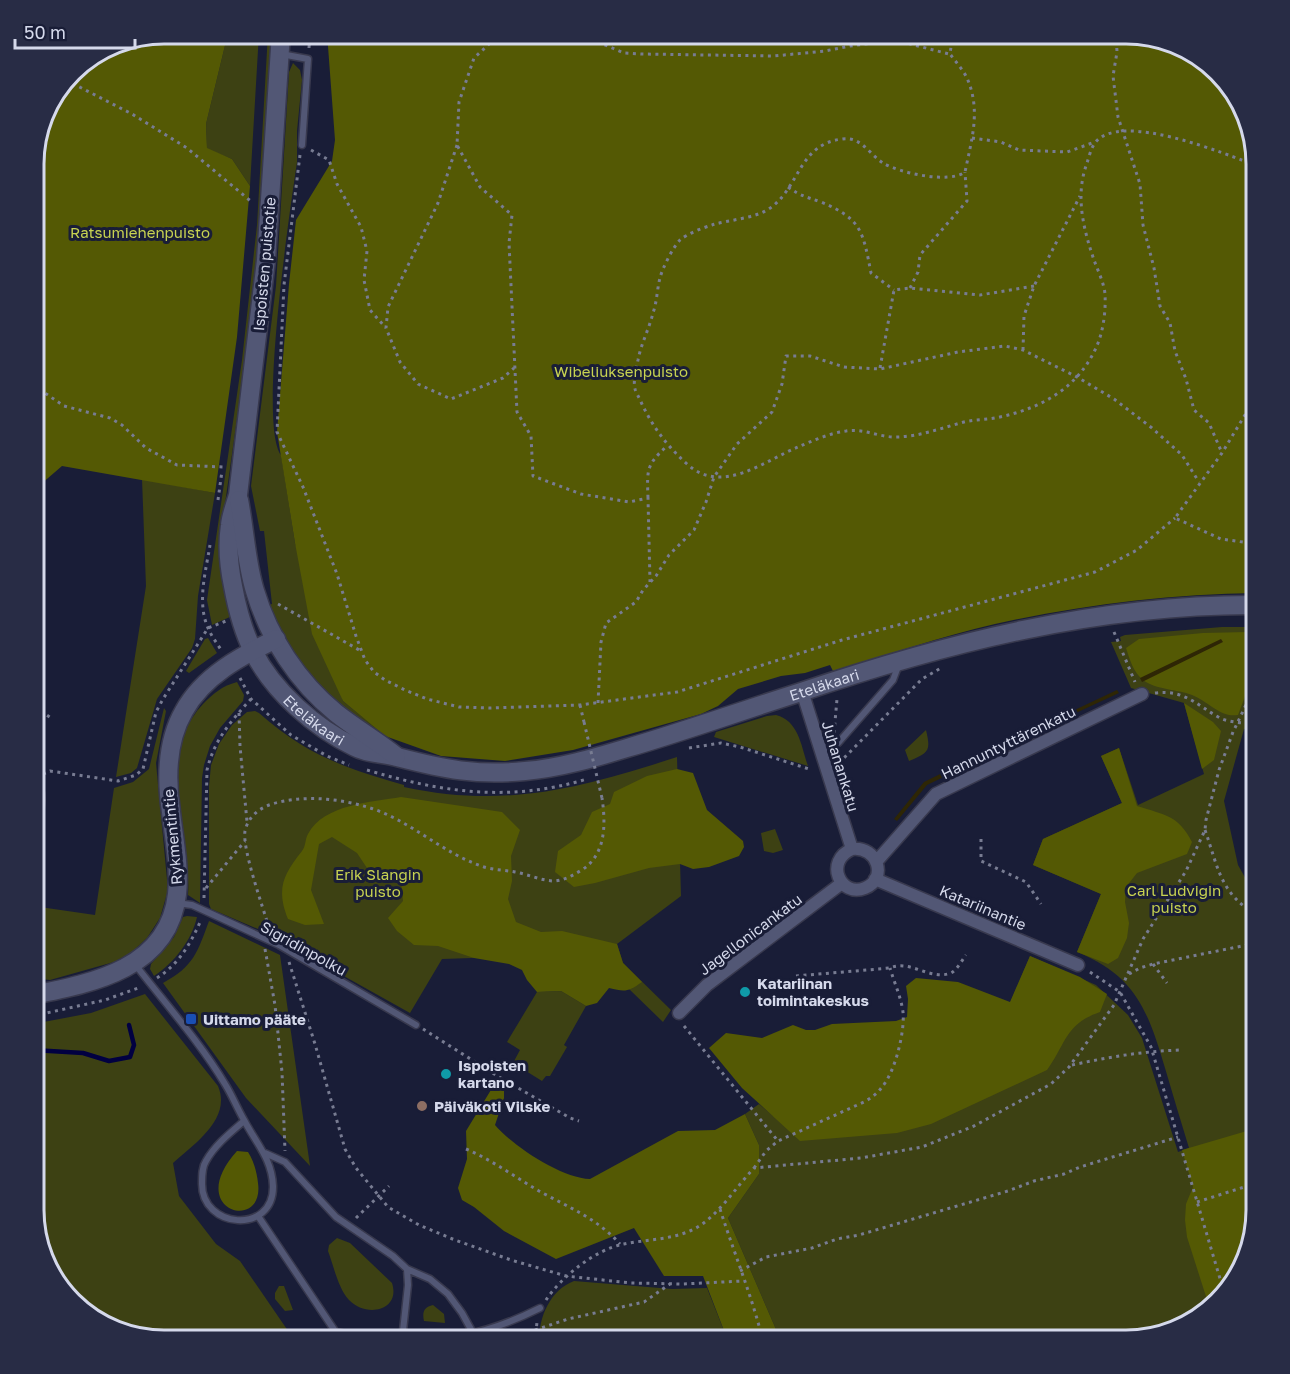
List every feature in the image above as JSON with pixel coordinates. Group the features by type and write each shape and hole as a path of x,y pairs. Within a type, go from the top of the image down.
{"main road":[{"name":"Ispoisten puistotie","path":"253,651 240,615 229,559 230,524 238,495 266,260 280,44"},
{"name":"Ispoisten puistotie","path":"238,495 254,591 276,639"},
{"name":"Eteläkaari","path":"253,651 287,696 324,729 365,752 398,757 443,769 501,773 548,769 664,737 900,661 1017,630 1099,616 1200,605 1246,605"},
{"name":"Rykmentintie","path":"44,992 104,978 134,962 153,948 164,933 173,915 177,868 168,790 168,760 173,734 183,712 201,687 230,664 276,639"},
{"name":"Eteläkaari","path":"276,639 293,668 323,701 398,757"}],"street":[{"name":"Juhanankatu","path":"802,691 852,849"},
{"name":"Hannuntyttärenkatu","path":"876,862 936,794 1142,694"},
{"path":"852,849 864,850 873,856 876,862 878,867 875,879 860,890 853,890 842,883 837,872 838,860 852,849"},
{"name":"Katariinantie","path":"875,879 1078,965"},
{"name":"Jagellonicankatu","path":"679,1013 707,985 842,883"}],"lane":[{"path":"280,54 308,59 302,145"},
{"path":"820,750 838,744 893,680 900,661"},
{"name":"Sigridinpolku","path":"175,903 192,905 262,937 416,1026"},
{"path":"134,962 224,1082 244,1122 271,1167 273,1196 268,1207 258,1216 236,1220 221,1216 206,1202 202,1188 203,1166 218,1144 244,1122"},
{"path":"264,1153 285,1162 336,1217 393,1256 407,1269 430,1279 448,1294 471,1330"},
{"path":"258,1216 333,1330"},
{"path":"403,1330 408,1285 407,1269"},
{"path":"483,1330 518,1319 540,1308"}],"path":[{"path":"308,59 309,44"},
{"path":"386,328 388,307 438,203 458,145 459,102 474,57 489,44"},
{"path":"603,44 624,53 774,56 865,44"},
{"path":"910,288 918,272 920,255 940,229 967,201 965,171 972,138 975,100 966,75 950,54 911,44"},
{"path":"950,54 951,44"},
{"path":"1117,44 1113,76 1118,117 1140,184 1143,225 1154,268 1160,306 1170,323 1175,351 1186,379 1194,410 1209,423 1222,453"},
{"path":"73,85 132,114 187,148 253,203"},
{"path":"972,138 1001,142 1019,150 1066,152 1095,142 1109,132 1123,130 1169,136 1246,162"},
{"path":"965,171 959,176 922,176 883,163 854,139 828,142 809,154 773,206 756,214 705,227 679,241 660,276 655,307 639,355 634,387 647,416 667,446 695,471 714,477 732,477 748,472 798,447 844,431 859,430 892,437 928,434 968,421 999,418 1057,396 1077,377 1096,349 1104,321 1105,292 1082,221 1082,178 1095,142"},
{"path":"514,368 503,378 452,399 418,384 400,362 386,328 370,310 364,280 367,251 361,227 337,184 329,160 302,145 284,285 277,432 303,487 337,574 365,660 385,681 427,699 459,707 580,705 677,692 842,640 1095,572 1137,550 1175,518 1222,453 1246,413"},
{"path":"458,145 480,187 512,215 509,243 517,412 531,436 533,476 581,494 629,502 648,498"},
{"path":"788,187 800,197 842,211 863,233 872,273 894,290 910,288 980,296 1034,286"},
{"path":"1023,350 1024,316 1034,286 1081,194"},
{"path":"880,369 894,290"},
{"path":"598,703 601,642 606,623 636,602 669,555 694,530 714,477 737,444 772,412 782,384 786,356 810,356 844,367 880,369 958,351 1005,346 1023,350 1077,377 1114,399 1182,454 1199,482"},
{"path":"44,392 64,406 110,418 122,425 146,448 177,465 223,466"},
{"path":"650,582 647,470 657,455 667,446"},
{"path":"1175,518 1221,539 1246,542"},
{"path":"278,604 362,652"},
{"path":"44,774 50,771 118,781 136,775 143,769 156,712 208,628 230,620"},
{"path":"1104,634 1122,631"},
{"path":"1114,632 1142,694 1165,691 1191,700 1220,718 1246,723"},
{"path":"683,750 721,743 809,770 842,762 922,679 947,666"},
{"path":"247,824 262,807 296,799 316,798 367,807 405,824 485,868 516,872 552,881 562,880 587,867 598,852 604,824 602,798 580,705"},
{"path":"754,1168 861,1158 922,1147 974,1126 1051,1083 1070,1066 1114,1005 1143,939 1186,871 1205,830 1218,770 1246,706"},
{"path":"239,712 239,739 247,824 245,841 269,930"},
{"path":"44,713 51,718"},
{"path":"1205,830 1226,888 1238,903 1246,908"},
{"path":"981,839 981,861 1026,882 1041,904"},
{"path":"205,889 245,841"},
{"path":"262,937 275,1005 282,1072 285,1162"},
{"path":"1129,974 1153,964 1246,945"},
{"path":"796,976 890,968 897,964 947,974 955,970 966,955"},
{"path":"288,961 319,1054 345,1149 356,1168 388,1207 419,1226 511,1260 566,1276 631,1283 744,1281"},
{"path":"1153,964 1167,983"},
{"path":"1078,965 1120,992 1152,1051 1222,1284"},
{"path":"534,1330 540,1308 566,1276 597,1255 620,1244 678,1236 698,1227 720,1209 766,1151 778,1142 864,1102 876,1094 887,1080 903,1026 903,1010 890,968"},
{"path":"679,1013 683,1025 778,1142"},
{"path":"416,1026 499,1077 579,1121"},
{"path":"1070,1066 1115,1056 1182,1050"},
{"path":"740,1271 766,1257 812,1248 837,1239 893,1225 1178,1137"},
{"path":"466,1149 482,1155 538,1191 592,1219 611,1233 620,1244"},
{"path":"348,1225 389,1186"},
{"path":"1197,1202 1246,1186"},
{"path":"720,1209 760,1330"},
{"path":"534,1330 568,1319 644,1302 671,1284"}],"green space":[{"path":"225,44 258,44 250,186 232,159 207,149 206,124"},
{"name":"Ratsumiehenpuisto","path":"225,44 206,124 207,148 232,159 250,186 237,337 215,493 62,466 44,482 44,156 53,118 68,91 84,73 118,53 148,45"},
{"path":"267,44 272,44 255,291 224,511 232,616 212,625 207,600 242,360 257,225"},
{"name":"Wibeliuksenpuisto","path":"328,44 1134,44 1157,48 1179,56 1206,73 1222,91 1240,125 1246,156 1246,593 1125,602 1059,611 995,624 833,671 830,665 805,673 781,676 738,689 718,706 701,714 573,750 505,761 441,756 385,736 343,701 312,634 277,432 296,220 332,161 335,140"},
{"path":"293,63 300,70 302,80 297,131 297,162 274,361 275,435 281,455 295,543 343,701 385,736 357,721 330,698 306,673 283,643 268,605 272,604 264,531 260,531 251,486 276,286 289,72"},
{"path":"142,479 215,493 192,648 157,699 137,768 131,773 116,777 146,586"},
{"name":"Carl Ludvigin puisto","path":"1246,627 1246,729 1244,729 1224,801 1238,865 1246,879 1246,1218 1240,1249 1234,1263 1217,1290 1206,1301 1172,1321 1150,1328 1134,1330 776,1330 728,1218 759,1174 759,1145 745,1114 759,1104 773,1116 994,1041 1030,956 1096,985 1128,1015 1142,1038 1178,1152 1189,1148 1159,1048 1137,998 1113,972 1077,952 1101,894 1033,865 1043,839 1122,803 1101,756 1119,748 1138,805 1204,774 1184,703 1131,688 1111,642 1121,641 1120,637"},
{"path":"1246,632 1246,694 1238,715 1220,712 1192,695 1148,683 1134,670 1126,648 1139,639 1203,633"},
{"path":"208,638 217,653 189,673 186,671 205,639"},
{"path":"237,682 244,695 243,701 220,728 210,746 204,765 200,903 188,895 188,871 178,796 177,771 180,747 188,725 203,704 219,690"},
{"path":"1184,703 1213,722 1221,731 1214,760 1202,769"},
{"path":"164,708 166,711 156,763 168,890 160,918 147,938 132,952 114,962 50,980 44,979 44,908 95,915 114,788 133,782 149,769"},
{"name":"Erik Slangin puisto","path":"255,711 293,740 345,766 404,785 404,787 441,793 476,796 543,792 608,778 677,757 681,896 617,944 623,963 671,1010 663,1022 593,954 442,959 410,1013 265,932 211,909 209,904 209,786 211,765 219,744 232,725 247,712"},
{"path":"776,715 784,718 794,728 808,766 714,737 716,732"},
{"path":"926,730 927,750 921,756 909,761 905,750"},
{"path":"1119,748 1137,806 1170,817 1181,826 1192,842 1187,854 1137,873 1126,887 1125,902 1129,923 1127,938 1118,958 1108,964 1077,952 1101,894 1033,865 1043,839 1122,803 1101,756"},
{"path":"677,769 693,773 707,810 743,841 744,847 739,856 709,867 693,869 680,864 649,868 574,887 555,872 558,851 581,835 592,812 610,804 614,792 647,776"},
{"path":"401,797 502,812 520,830 511,856 512,881 508,899 516,922 541,932 562,931 617,944 623,963 642,982 626,990 609,988 597,1003 586,1006 561,991 537,992 522,970 509,964 474,958 438,946 414,945 397,931 388,918 403,901 401,881 369,871 357,853 332,837 319,844 311,890 324,924 305,925 288,919 282,899 283,883 315,824 337,810"},
{"path":"775,829 783,850 773,853 764,851 761,833"},
{"path":"183,917 197,917 191,934 175,958 154,976 150,969 151,964 174,937"},
{"path":"209,921 280,955 310,1166 246,1098 163,983 182,971 193,958"},
{"path":"1030,956 1080,977 1107,994 1100,1012 1080,1022 1073,1029 1047,1070 931,1124 897,1133 800,1141 742,1088 709,1048 726,1033 762,1038 793,1025 806,1030 815,1030 832,1024 896,1021 907,1017 906,986 916,978 958,982 1010,1002"},
{"path":"561,991 586,1006 564,1045 567,1047 550,1076 546,1076 542,1081 513,1063 520,1050 507,1042 537,992"},
{"path":"145,994 218,1086 221,1098 220,1109 215,1120 209,1130 173,1163 179,1196 216,1244 240,1261 287,1330 140,1328 111,1318 91,1306 73,1290 64,1277 50,1249 44,1218 44,1022 91,1013"},
{"path":"497,1080 504,1084 504,1098 495,1125 513,1142 538,1160 565,1173 590,1179 678,1131 715,1130 745,1114 759,1145 759,1174 728,1218 776,1330 724,1330 703,1276 664,1276 634,1228 556,1259 504,1231 462,1200 458,1188 467,1159 466,1131"},
{"path":"1246,1131 1244,1234 1234,1263 1217,1290 1207,1300 1187,1237 1186,1204 1193,1187 1182,1150"},
{"path":"237,1151 248,1152 255,1167 258,1183 257,1198 250,1208 240,1211 230,1208 222,1201 218,1188 223,1172"},
{"path":"337,1238 350,1243 392,1283 393,1293 387,1305 380,1309 364,1309 356,1306 345,1295 328,1251 329,1245"},
{"path":"574,1281 672,1289 707,1288 724,1330 540,1330 547,1305 566,1285"},
{"path":"279,1286 284,1286 293,1310 285,1311 275,1299"},
{"path":"433,1305 444,1314 445,1323 424,1321 424,1310"}],"sand":[{"path":"1221,639 1223,642 1142,682 1140,678"},
{"path":"1117,690 1119,693 1065,718 1064,715"},
{"path":"1001,744 1003,748 927,785 897,821 894,819 924,782"}],"waterway":[{"path":"44,1051 83,1053 109,1061 130,1057 134,1045 129,1025"}],"place":[{"name":"Katariinan toimintakeskus","path":"745,992"},
{"name":"Uittamo pääte","path":"191,1019"},
{"name":"Ispoisten kartano","path":"446,1074"},
{"name":"Päiväkoti Vilske","path":"422,1106"}]}
